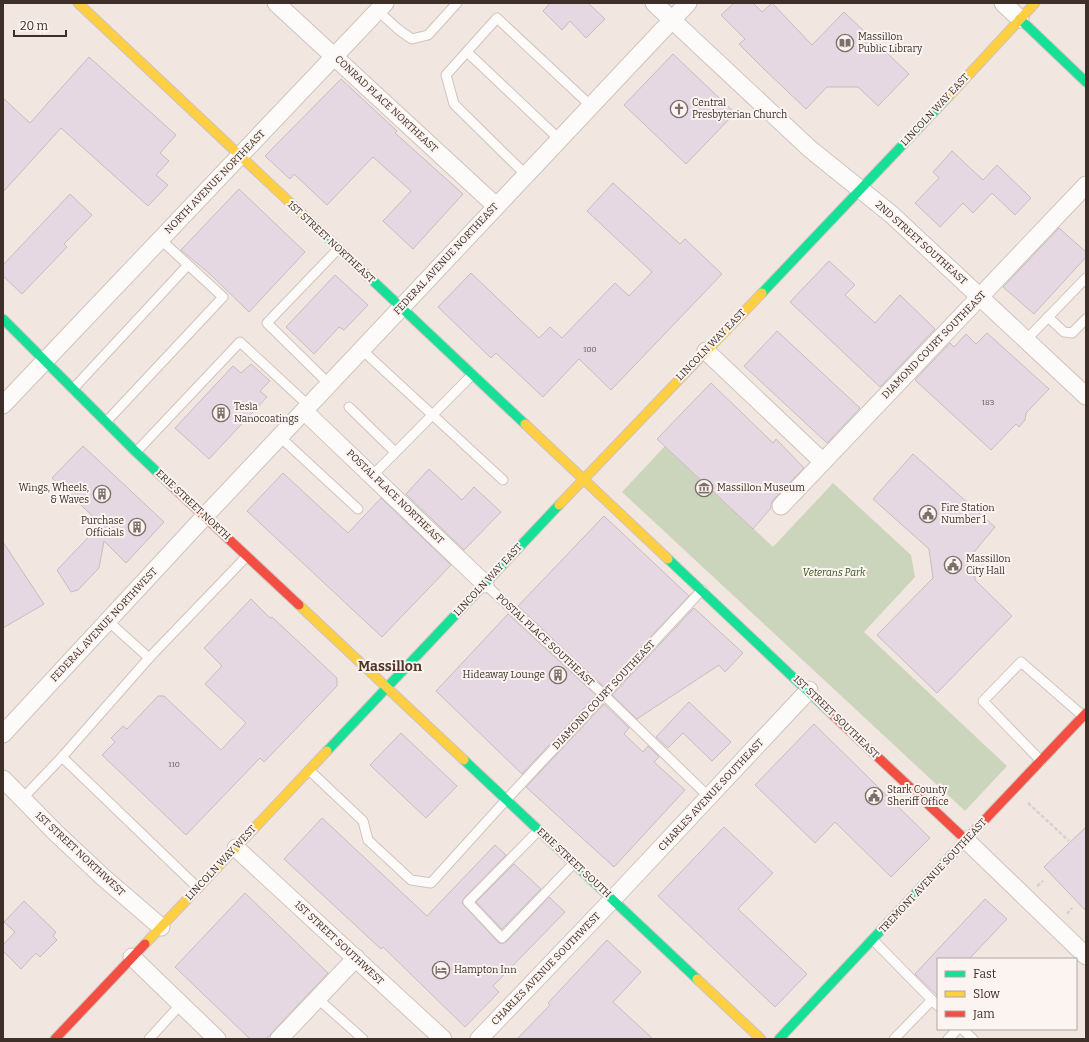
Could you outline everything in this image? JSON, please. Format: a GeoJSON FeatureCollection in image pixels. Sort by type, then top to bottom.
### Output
{"type":"FeatureCollection","features":[{"type":"Feature","properties":{"kind":"main road","name":"1ST STREET NORTHEAST"},"geometry":{"type":"LineString","coordinates":[[78,3],[400,308],[584,479]]}},
{"type":"Feature","properties":{"kind":"main road","name":"LINCOLN WAY EAST"},"geometry":{"type":"LineString","coordinates":[[387,687],[1035,3]]}},
{"type":"Feature","properties":{"kind":"main road"},"geometry":{"type":"LineString","coordinates":[[1020,19],[1086,82]]}},
{"type":"Feature","properties":{"kind":"main road","name":"ERIE STREET NORTH"},"geometry":{"type":"LineString","coordinates":[[3,319],[136,452],[387,687]]}},
{"type":"Feature","properties":{"kind":"main road","name":"1ST STREET SOUTHEAST"},"geometry":{"type":"LineString","coordinates":[[584,479],[966,840]]}},
{"type":"Feature","properties":{"kind":"main road","name":"LINCOLN WAY WEST"},"geometry":{"type":"LineString","coordinates":[[56,1039],[387,687]]}},
{"type":"Feature","properties":{"kind":"main road","name":"ERIE STREET SOUTH"},"geometry":{"type":"LineString","coordinates":[[387,687],[761,1039]]}},
{"type":"Feature","properties":{"kind":"main road","name":"TREMONT AVENUE SOUTHEAST"},"geometry":{"type":"LineString","coordinates":[[779,1039],[1085,715]]}},
{"type":"Feature","properties":{"kind":"street","name":"CONRAD PLACE NORTHEAST"},"geometry":{"type":"LineString","coordinates":[[276,3],[496,206]]}},
{"type":"Feature","properties":{"kind":"street","name":"2ND STREET SOUTHEAST"},"geometry":{"type":"LineString","coordinates":[[654,3],[810,149],[892,214],[1085,395]]}},
{"type":"Feature","properties":{"kind":"street","name":"FEDERAL AVENUE NORTHEAST"},"geometry":{"type":"LineString","coordinates":[[205,516],[688,3]]}},
{"type":"Feature","properties":{"kind":"street"},"geometry":{"type":"LineString","coordinates":[[1003,3],[1020,19]]}},
{"type":"Feature","properties":{"kind":"street","name":"NORTH AVENUE NORTHEAST"},"geometry":{"type":"LineString","coordinates":[[3,405],[382,7]]}},
{"type":"Feature","properties":{"kind":"street","name":"DIAMOND COURT SOUTHEAST"},"geometry":{"type":"LineString","coordinates":[[781,506],[1086,184]]}},
{"type":"Feature","properties":{"kind":"street"},"geometry":{"type":"LineString","coordinates":[[706,351],[823,462]]}},
{"type":"Feature","properties":{"kind":"street","name":"POSTAL PLACE NORTHEAST"},"geometry":{"type":"LineString","coordinates":[[306,408],[372,476],[485,584]]}},
{"type":"Feature","properties":{"kind":"street","name":"FEDERAL AVENUE NORTHWEST"},"geometry":{"type":"LineString","coordinates":[[3,734],[205,516]]}},
{"type":"Feature","properties":{"kind":"street","name":"CHARLES AVENUE SOUTHEAST"},"geometry":{"type":"LineString","coordinates":[[613,899],[809,690]]}},
{"type":"Feature","properties":{"kind":"street","name":"1ST STREET NORTHWEST"},"geometry":{"type":"LineString","coordinates":[[3,779],[104,878],[161,927]]}},
{"type":"Feature","properties":{"kind":"street","name":"1ST STREET SOUTHEAST"},"geometry":{"type":"LineString","coordinates":[[966,840],[1086,956]]}},
{"type":"Feature","properties":{"kind":"street","name":"1ST STREET SOUTHWEST"},"geometry":{"type":"LineString","coordinates":[[236,848],[443,1039]]}},
{"type":"Feature","properties":{"kind":"street","name":"CHARLES AVENUE SOUTHWEST"},"geometry":{"type":"LineString","coordinates":[[479,1039],[613,899]]}},
{"type":"Feature","properties":{"kind":"street"},"geometry":{"type":"LineString","coordinates":[[132,957],[217,1039]]}},
{"type":"Feature","properties":{"kind":"street"},"geometry":{"type":"LineString","coordinates":[[283,1038],[356,958]]}},
{"type":"Feature","properties":{"kind":"lane"},"geometry":{"type":"LineString","coordinates":[[382,7],[399,30],[412,39],[428,35],[457,3]]}},
{"type":"Feature","properties":{"kind":"lane"},"geometry":{"type":"LineString","coordinates":[[526,175],[454,104],[446,75],[497,18],[591,106]]}},
{"type":"Feature","properties":{"kind":"lane"},"geometry":{"type":"LineString","coordinates":[[467,52],[559,139]]}},
{"type":"Feature","properties":{"kind":"lane"},"geometry":{"type":"LineString","coordinates":[[106,422],[223,297],[160,239]]}},
{"type":"Feature","properties":{"kind":"lane"},"geometry":{"type":"LineString","coordinates":[[329,384],[267,323],[338,249]]}},
{"type":"Feature","properties":{"kind":"lane"},"geometry":{"type":"LineString","coordinates":[[73,389],[188,265]]}},
{"type":"Feature","properties":{"kind":"lane"},"geometry":{"type":"LineString","coordinates":[[1026,340],[1086,278]]}},
{"type":"Feature","properties":{"kind":"lane"},"geometry":{"type":"LineString","coordinates":[[1048,317],[1064,332],[1072,333],[1086,319]]}},
{"type":"Feature","properties":{"kind":"lane"},"geometry":{"type":"LineString","coordinates":[[136,452],[240,342],[306,408]]}},
{"type":"Feature","properties":{"kind":"lane"},"geometry":{"type":"LineString","coordinates":[[362,350],[503,480]]}},
{"type":"Feature","properties":{"kind":"lane"},"geometry":{"type":"LineString","coordinates":[[372,476],[472,375]]}},
{"type":"Feature","properties":{"kind":"lane"},"geometry":{"type":"LineString","coordinates":[[349,407],[395,452]]}},
{"type":"Feature","properties":{"kind":"lane"},"geometry":{"type":"LineString","coordinates":[[280,437],[358,509]]}},
{"type":"Feature","properties":{"kind":"lane"},"geometry":{"type":"LineString","coordinates":[[22,799],[62,757],[149,658],[247,556]]}},
{"type":"Feature","properties":{"kind":"lane","name":"POSTAL PLACE SOUTHEAST"},"geometry":{"type":"LineString","coordinates":[[485,584],[604,695],[709,797]]}},
{"type":"Feature","properties":{"kind":"lane","name":"DIAMOND COURT SOUTHEAST"},"geometry":{"type":"LineString","coordinates":[[309,770],[363,821],[368,840],[411,880],[431,883],[506,800],[702,590]]}},
{"type":"Feature","properties":{"kind":"lane"},"geometry":{"type":"LineString","coordinates":[[108,621],[149,658]]}},
{"type":"Feature","properties":{"kind":"lane"},"geometry":{"type":"LineString","coordinates":[[1041,761],[983,701],[1021,662],[1085,715]]}},
{"type":"Feature","properties":{"kind":"lane"},"geometry":{"type":"LineString","coordinates":[[62,757],[198,888]]}},
{"type":"Feature","properties":{"kind":"lane"},"geometry":{"type":"LineString","coordinates":[[539,830],[468,902],[502,938],[574,863]]}},
{"type":"Feature","properties":{"kind":"lane"},"geometry":{"type":"LineString","coordinates":[[873,940],[935,1003],[894,1039]]}},
{"type":"Feature","properties":{"kind":"lane"},"geometry":{"type":"LineString","coordinates":[[318,998],[363,1039]]}},
{"type":"Feature","properties":{"kind":"lane"},"geometry":{"type":"LineString","coordinates":[[149,1039],[181,1004]]}},
{"type":"Feature","properties":{"kind":"lane"},"geometry":{"type":"LineString","coordinates":[[948,1039],[956,1030]]}},
{"type":"Feature","properties":{"kind":"lane"},"geometry":{"type":"LineString","coordinates":[[963,1030],[973,1039]]}},
{"type":"Feature","properties":{"kind":"path"},"geometry":{"type":"LineString","coordinates":[[1036,810],[1069,841]]}},
{"type":"Feature","properties":{"kind":"green space","name":"Veterans Park"},"geometry":{"type":"Polygon","coordinates":[[[665,446],[773,547],[833,483],[911,555],[915,577],[864,632],[1007,766],[965,811],[622,492],[665,446]]]}},
{"type":"Feature","properties":{"kind":"building"},"geometry":{"type":"Polygon","coordinates":[[[550,3],[588,3],[605,19],[586,38],[570,21],[562,30],[543,11],[550,3]]]}},
{"type":"Feature","properties":{"kind":"building","name":"Massillon Public Library"},"geometry":{"type":"Polygon","coordinates":[[[734,3],[753,3],[762,12],[772,3],[812,45],[844,12],[909,74],[878,106],[858,87],[827,87],[806,109],[739,44],[745,39],[721,15],[734,3]]]}},
{"type":"Feature","properties":{"kind":"building","name":"Central Presbyterian Church"},"geometry":{"type":"Polygon","coordinates":[[[673,54],[735,113],[686,164],[624,105],[673,54]]]}},
{"type":"Feature","properties":{"kind":"building"},"geometry":{"type":"Polygon","coordinates":[[[89,57],[176,135],[160,153],[169,161],[156,175],[168,185],[148,206],[61,128],[3,192],[3,98],[30,123],[89,57]]]}},
{"type":"Feature","properties":{"kind":"building"},"geometry":{"type":"Polygon","coordinates":[[[341,79],[397,131],[395,133],[463,194],[413,249],[383,221],[411,191],[373,157],[327,205],[294,174],[290,179],[265,156],[341,79]]]}},
{"type":"Feature","properties":{"kind":"building"},"geometry":{"type":"Polygon","coordinates":[[[952,151],[983,180],[997,165],[1031,198],[1015,215],[992,193],[973,213],[963,203],[940,227],[915,203],[939,178],[933,172],[952,151]]]}},
{"type":"Feature","properties":{"kind":"building"},"geometry":{"type":"Polygon","coordinates":[[[613,183],[680,244],[685,239],[722,274],[611,390],[579,359],[543,397],[496,353],[491,358],[438,307],[471,273],[539,338],[550,327],[562,338],[615,283],[629,296],[652,272],[587,211],[613,183]]]}},
{"type":"Feature","properties":{"kind":"building"},"geometry":{"type":"Polygon","coordinates":[[[239,189],[305,252],[249,312],[210,274],[181,250],[239,189]]]}},
{"type":"Feature","properties":{"kind":"building"},"geometry":{"type":"Polygon","coordinates":[[[70,194],[92,215],[64,244],[67,247],[22,294],[3,276],[3,265],[70,194]]]}},
{"type":"Feature","properties":{"kind":"building"},"geometry":{"type":"Polygon","coordinates":[[[1059,228],[1086,252],[1086,257],[1034,314],[1003,287],[1059,228]]]}},
{"type":"Feature","properties":{"kind":"building"},"geometry":{"type":"Polygon","coordinates":[[[829,261],[855,285],[845,295],[875,323],[900,295],[935,329],[880,387],[790,302],[829,261]]]}},
{"type":"Feature","properties":{"kind":"building"},"geometry":{"type":"Polygon","coordinates":[[[335,275],[368,305],[344,330],[339,327],[314,354],[286,327],[335,275]]]}},
{"type":"Feature","properties":{"kind":"building"},"geometry":{"type":"Polygon","coordinates":[[[777,331],[860,408],[827,443],[744,366],[777,331]]]}},
{"type":"Feature","properties":{"kind":"building"},"geometry":{"type":"Polygon","coordinates":[[[987,333],[1049,389],[1026,413],[1025,420],[1019,427],[1016,424],[991,450],[915,380],[950,343],[954,347],[966,334],[976,344],[987,333]]]}},
{"type":"Feature","properties":{"kind":"building","name":"Tesla Nanocoatings"},"geometry":{"type":"Polygon","coordinates":[[[251,364],[270,381],[260,391],[267,397],[209,459],[175,428],[233,366],[241,373],[251,364]]]}},
{"type":"Feature","properties":{"kind":"building"},"geometry":{"type":"Polygon","coordinates":[[[711,383],[773,443],[776,439],[804,468],[774,499],[771,503],[771,508],[753,529],[657,439],[711,383]]]}},
{"type":"Feature","properties":{"kind":"building"},"geometry":{"type":"Polygon","coordinates":[[[83,446],[164,522],[126,563],[104,541],[99,568],[78,590],[71,592],[57,570],[101,524],[52,478],[83,446]]]}},
{"type":"Feature","properties":{"kind":"building","name":"Massillon City Hall"},"geometry":{"type":"Polygon","coordinates":[[[913,454],[995,527],[974,552],[975,580],[1012,616],[937,693],[877,635],[933,578],[929,549],[873,499],[913,454]]]}},
{"type":"Feature","properties":{"kind":"building"},"geometry":{"type":"Polygon","coordinates":[[[429,469],[462,500],[474,487],[501,512],[464,550],[406,494],[429,469]]]}},
{"type":"Feature","properties":{"kind":"building"},"geometry":{"type":"Polygon","coordinates":[[[283,473],[348,533],[381,498],[451,565],[382,637],[247,511],[283,473]]]}},
{"type":"Feature","properties":{"kind":"building"},"geometry":{"type":"Polygon","coordinates":[[[604,516],[689,596],[604,687],[518,606],[604,516]]]}},
{"type":"Feature","properties":{"kind":"building"},"geometry":{"type":"Polygon","coordinates":[[[3,542],[44,604],[3,628],[3,542]]]}},
{"type":"Feature","properties":{"kind":"building"},"geometry":{"type":"Polygon","coordinates":[[[251,599],[337,678],[337,686],[264,762],[260,758],[186,835],[102,755],[115,742],[111,738],[123,726],[127,729],[158,696],[164,696],[221,750],[246,723],[205,684],[222,666],[204,648],[251,599]]]}},
{"type":"Feature","properties":{"kind":"building"},"geometry":{"type":"Polygon","coordinates":[[[694,608],[743,653],[725,672],[719,665],[637,719],[612,695],[694,608]]]}},
{"type":"Feature","properties":{"kind":"building"},"geometry":{"type":"Polygon","coordinates":[[[508,614],[596,695],[522,774],[436,691],[508,614]]]}},
{"type":"Feature","properties":{"kind":"building"},"geometry":{"type":"Polygon","coordinates":[[[689,702],[731,742],[712,761],[683,733],[668,748],[656,737],[689,702]]]}},
{"type":"Feature","properties":{"kind":"building"},"geometry":{"type":"Polygon","coordinates":[[[604,704],[629,728],[624,734],[643,752],[648,746],[659,757],[654,762],[685,790],[614,867],[526,787],[604,704]]]}},
{"type":"Feature","properties":{"kind":"building"},"geometry":{"type":"Polygon","coordinates":[[[814,724],[930,838],[891,877],[835,822],[815,843],[755,785],[814,724]]]}},
{"type":"Feature","properties":{"kind":"building"},"geometry":{"type":"Polygon","coordinates":[[[401,733],[457,786],[426,818],[370,765],[401,733]]]}},
{"type":"Feature","properties":{"kind":"building"},"geometry":{"type":"Polygon","coordinates":[[[322,818],[427,916],[495,845],[506,855],[464,898],[462,903],[498,942],[501,944],[506,942],[549,897],[565,912],[493,986],[499,992],[465,1027],[383,947],[381,949],[284,859],[322,818]]]}},
{"type":"Feature","properties":{"kind":"building"},"geometry":{"type":"Polygon","coordinates":[[[724,827],[773,873],[738,909],[807,974],[775,1007],[658,896],[724,827]]]}},
{"type":"Feature","properties":{"kind":"building"},"geometry":{"type":"Polygon","coordinates":[[[1086,827],[1086,911],[1044,867],[1086,827]]]}},
{"type":"Feature","properties":{"kind":"building"},"geometry":{"type":"Polygon","coordinates":[[[514,864],[541,889],[502,929],[476,902],[514,864]]]}},
{"type":"Feature","properties":{"kind":"building"},"geometry":{"type":"Polygon","coordinates":[[[245,893],[328,973],[266,1039],[250,1039],[175,967],[245,893]]]}},
{"type":"Feature","properties":{"kind":"building"},"geometry":{"type":"Polygon","coordinates":[[[985,899],[1007,919],[970,958],[937,958],[937,995],[915,974],[985,899]]]}},
{"type":"Feature","properties":{"kind":"building"},"geometry":{"type":"Polygon","coordinates":[[[24,901],[56,932],[53,936],[57,940],[40,957],[36,953],[21,969],[3,951],[3,945],[15,932],[4,922],[24,901]]]}},
{"type":"Feature","properties":{"kind":"building"},"geometry":{"type":"Polygon","coordinates":[[[607,940],[641,972],[613,1002],[653,1039],[517,1039],[550,1005],[548,1003],[607,940]]]}},
{"type":"Feature","properties":{"kind":"traffic: fast"},"geometry":{"type":"LineString","coordinates":[[1020,19],[1086,82]]}},
{"type":"Feature","properties":{"kind":"traffic: fast"},"geometry":{"type":"LineString","coordinates":[[762,293],[949,96]]}},
{"type":"Feature","properties":{"kind":"traffic: fast"},"geometry":{"type":"LineString","coordinates":[[318,229],[525,424]]}},
{"type":"Feature","properties":{"kind":"traffic: fast"},"geometry":{"type":"LineString","coordinates":[[3,319],[173,487]]}},
{"type":"Feature","properties":{"kind":"traffic: fast"},"geometry":{"type":"LineString","coordinates":[[327,751],[559,505]]}},
{"type":"Feature","properties":{"kind":"traffic: fast"},"geometry":{"type":"LineString","coordinates":[[668,559],[833,715]]}},
{"type":"Feature","properties":{"kind":"traffic: fast"},"geometry":{"type":"LineString","coordinates":[[464,760],[697,979]]}},
{"type":"Feature","properties":{"kind":"traffic: fast"},"geometry":{"type":"LineString","coordinates":[[779,1039],[959,847]]}},
{"type":"Feature","properties":{"kind":"traffic: slow"},"geometry":{"type":"LineString","coordinates":[[78,3],[318,229]]}},
{"type":"Feature","properties":{"kind":"traffic: slow"},"geometry":{"type":"LineString","coordinates":[[949,96],[1035,3]]}},
{"type":"Feature","properties":{"kind":"traffic: slow"},"geometry":{"type":"LineString","coordinates":[[559,505],[762,293]]}},
{"type":"Feature","properties":{"kind":"traffic: slow"},"geometry":{"type":"LineString","coordinates":[[525,424],[668,559]]}},
{"type":"Feature","properties":{"kind":"traffic: slow"},"geometry":{"type":"LineString","coordinates":[[299,605],[464,760]]}},
{"type":"Feature","properties":{"kind":"traffic: slow"},"geometry":{"type":"LineString","coordinates":[[145,944],[327,751]]}},
{"type":"Feature","properties":{"kind":"traffic: slow"},"geometry":{"type":"LineString","coordinates":[[697,979],[761,1039]]}},
{"type":"Feature","properties":{"kind":"traffic: jam"},"geometry":{"type":"LineString","coordinates":[[173,487],[299,605]]}},
{"type":"Feature","properties":{"kind":"traffic: jam"},"geometry":{"type":"LineString","coordinates":[[959,847],[1086,713]]}},
{"type":"Feature","properties":{"kind":"traffic: jam"},"geometry":{"type":"LineString","coordinates":[[833,715],[966,840]]}},
{"type":"Feature","properties":{"kind":"traffic: jam"},"geometry":{"type":"LineString","coordinates":[[55,1039],[145,944]]}},
{"type":"Feature","properties":{"kind":"place","name":"Massillon Public Library"},"geometry":{"type":"Point","coordinates":[845,43]}},
{"type":"Feature","properties":{"kind":"place","name":"Central Presbyterian Church"},"geometry":{"type":"Point","coordinates":[679,109]}},
{"type":"Feature","properties":{"kind":"place","name":"Tesla Nanocoatings"},"geometry":{"type":"Point","coordinates":[221,413]}},
{"type":"Feature","properties":{"kind":"place","name":"Massillon Museum"},"geometry":{"type":"Point","coordinates":[704,488]}},
{"type":"Feature","properties":{"kind":"place","name":"Wings, Wheels, & Waves"},"geometry":{"type":"Point","coordinates":[102,494]}},
{"type":"Feature","properties":{"kind":"place","name":"Fire Station Number 1"},"geometry":{"type":"Point","coordinates":[928,514]}},
{"type":"Feature","properties":{"kind":"place","name":"Purchase Officials"},"geometry":{"type":"Point","coordinates":[137,527]}},
{"type":"Feature","properties":{"kind":"place","name":"Massillon City Hall"},"geometry":{"type":"Point","coordinates":[953,565]}},
{"type":"Feature","properties":{"kind":"place","name":"Hideaway Lounge"},"geometry":{"type":"Point","coordinates":[558,675]}},
{"type":"Feature","properties":{"kind":"place","name":"Stark County Sheriff Office"},"geometry":{"type":"Point","coordinates":[874,796]}},
{"type":"Feature","properties":{"kind":"place","name":"Hampton Inn"},"geometry":{"type":"Point","coordinates":[441,970]}},
{"type":"Feature","properties":{"kind":"district","name":"Massillon"},"geometry":{"type":"Point","coordinates":[390,666]}}]}
